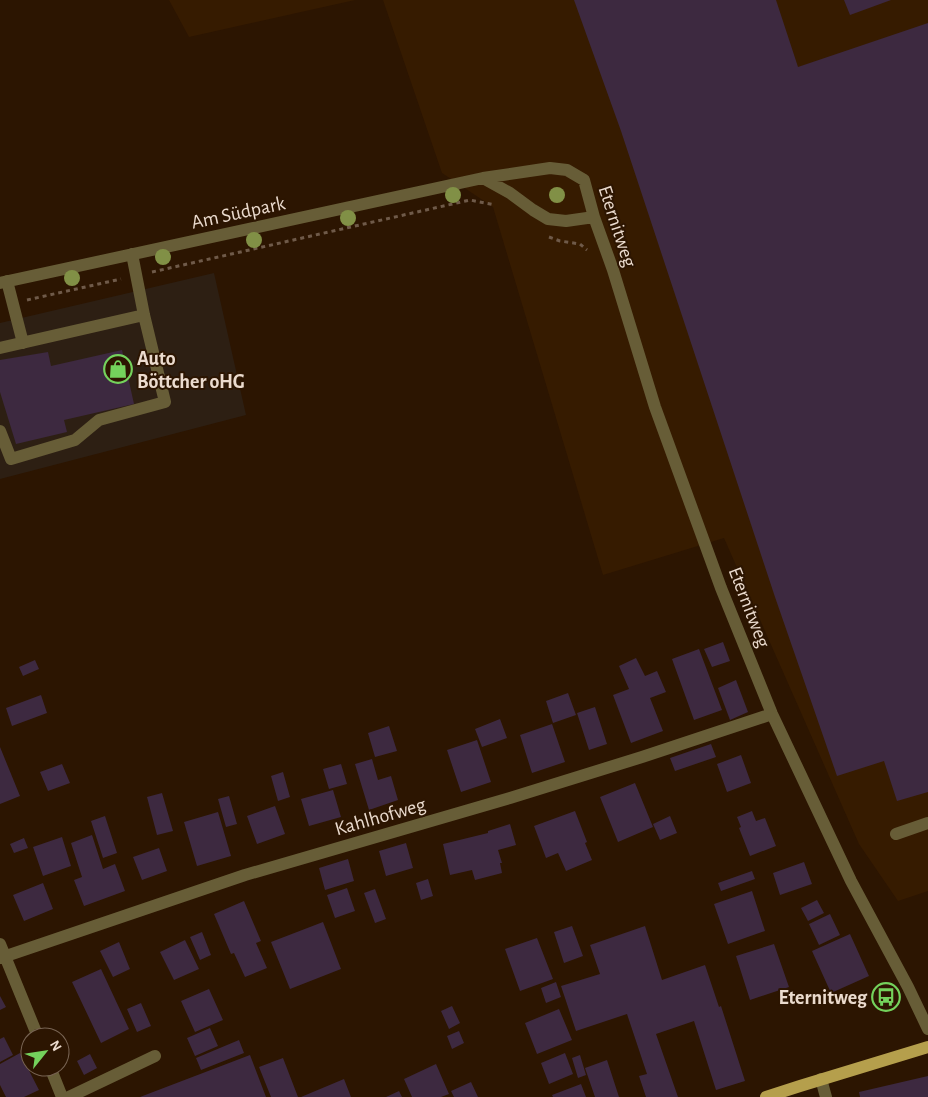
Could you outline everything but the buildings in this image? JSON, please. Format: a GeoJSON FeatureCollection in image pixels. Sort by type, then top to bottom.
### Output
{"type":"FeatureCollection","features":[{"type":"Feature","properties":{"kind":"main road"},"geometry":{"type":"LineString","coordinates":[[766,1097],[928,1047]]}},
{"type":"Feature","properties":{"kind":"street","name":"Am Südpark"},"geometry":{"type":"LineString","coordinates":[[3,282],[483,178],[550,168],[568,170],[584,180]]}},
{"type":"Feature","properties":{"kind":"street"},"geometry":{"type":"LineString","coordinates":[[483,178],[510,193],[548,219],[566,221],[594,216]]}},
{"type":"Feature","properties":{"kind":"street","name":"Eternitweg"},"geometry":{"type":"LineString","coordinates":[[584,180],[655,408],[721,588],[772,714],[851,881],[928,1029]]}},
{"type":"Feature","properties":{"kind":"street"},"geometry":{"type":"LineString","coordinates":[[0,431],[11,459],[75,440],[99,420],[166,402],[144,315],[132,254]]}},
{"type":"Feature","properties":{"kind":"street"},"geometry":{"type":"LineString","coordinates":[[3,282],[13,303],[23,343]]}},
{"type":"Feature","properties":{"kind":"street"},"geometry":{"type":"LineString","coordinates":[[0,348],[144,315]]}},
{"type":"Feature","properties":{"kind":"street","name":"Kahlhofweg"},"geometry":{"type":"LineString","coordinates":[[2,953],[245,875],[642,757],[772,714]]}},
{"type":"Feature","properties":{"kind":"street"},"geometry":{"type":"LineString","coordinates":[[896,834],[928,823]]}},
{"type":"Feature","properties":{"kind":"street"},"geometry":{"type":"LineString","coordinates":[[2,953],[34,1027]]}},
{"type":"Feature","properties":{"kind":"street"},"geometry":{"type":"LineString","coordinates":[[69,1097],[155,1056]]}},
{"type":"Feature","properties":{"kind":"street"},"geometry":{"type":"LineString","coordinates":[[54,1077],[62,1097]]}},
{"type":"Feature","properties":{"kind":"street"},"geometry":{"type":"LineString","coordinates":[[821,1079],[826,1097]]}},
{"type":"Feature","properties":{"kind":"path"},"geometry":{"type":"LineString","coordinates":[[13,303],[470,200],[494,204],[502,210]]}},
{"type":"Feature","properties":{"kind":"path"},"geometry":{"type":"LineString","coordinates":[[546,236],[560,241],[580,244],[613,270]]}},
{"type":"Feature","properties":{"kind":"shaded area"},"geometry":{"type":"Polygon","coordinates":[[[169,0],[355,0],[189,37],[169,0]]]}},
{"type":"Feature","properties":{"kind":"shaded area"},"geometry":{"type":"Polygon","coordinates":[[[383,0],[928,0],[928,891],[898,901],[859,844],[724,538],[603,575],[493,207],[442,173],[383,0]]]}},
{"type":"Feature","properties":{"kind":"shaded area","name":"Auto Böttcher oHG"},"geometry":{"type":"Polygon","coordinates":[[[214,273],[246,415],[0,479],[0,323],[214,273]]]}},
{"type":"Feature","properties":{"kind":"place","name":"Auto Böttcher oHG"},"geometry":{"type":"Point","coordinates":[118,369]}},
{"type":"Feature","properties":{"kind":"place","name":"Eternitweg"},"geometry":{"type":"Point","coordinates":[886,997]}}]}
